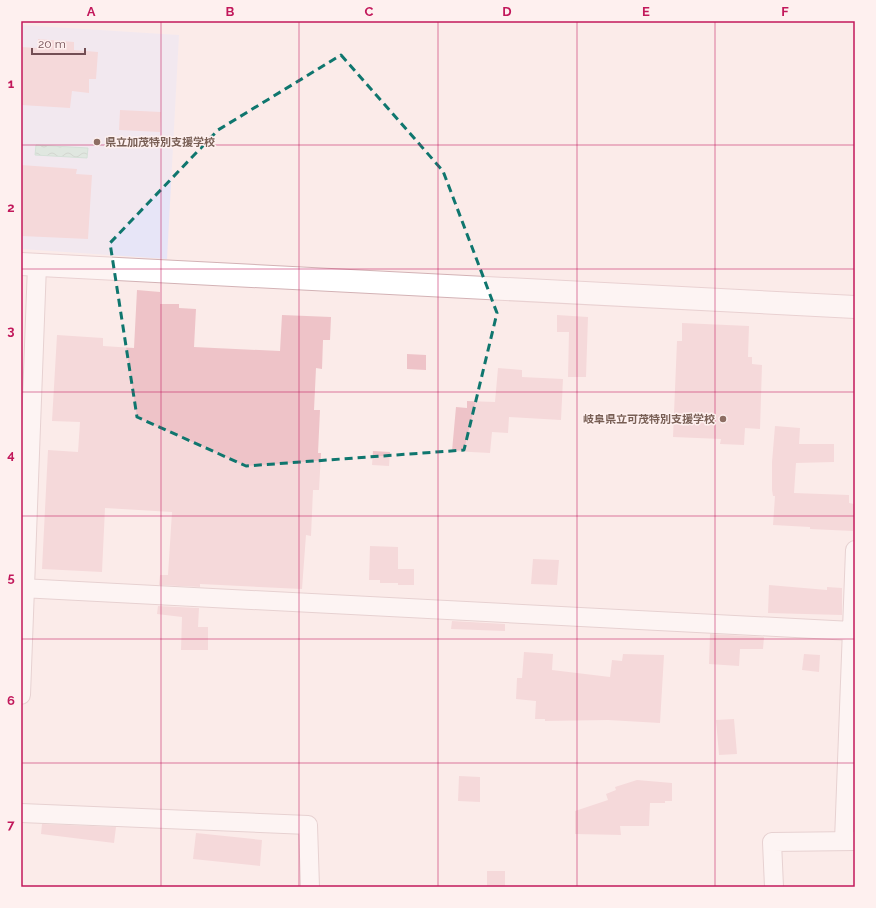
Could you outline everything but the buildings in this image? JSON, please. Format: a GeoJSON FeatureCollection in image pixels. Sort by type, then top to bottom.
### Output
{"type":"FeatureCollection","features":[{"type":"Feature","properties":{"kind":"street"},"geometry":{"type":"LineString","coordinates":[[21,695],[29,265],[855,307]]}},
{"type":"Feature","properties":{"kind":"street"},"geometry":{"type":"LineString","coordinates":[[774,887],[772,842],[850,841],[852,630],[855,550]]}},
{"type":"Feature","properties":{"kind":"street"},"geometry":{"type":"LineString","coordinates":[[23,588],[852,630]]}},
{"type":"Feature","properties":{"kind":"street"},"geometry":{"type":"LineString","coordinates":[[21,813],[308,825],[310,887]]}},
{"type":"Feature","properties":{"kind":"highlighted area"},"geometry":{"type":"Polygon","coordinates":[[[341,55],[443,171],[497,313],[464,450],[246,466],[137,417],[110,243],[218,130],[341,55]]]}},
{"type":"Feature","properties":{"kind":"shaded area","name":"県立加茂特別支援学校"},"geometry":{"type":"Polygon","coordinates":[[[21,25],[179,35],[167,259],[21,249],[21,25]]]}},
{"type":"Feature","properties":{"kind":"water"},"geometry":{"type":"Polygon","coordinates":[[[36,145],[88,148],[87,158],[35,155],[36,145]]]}},
{"type":"Feature","properties":{"kind":"place","name":"県立加茂特別支援学校"},"geometry":{"type":"Point","coordinates":[97,142]}},
{"type":"Feature","properties":{"kind":"place","name":"岐阜県立可茂特別支援学校"},"geometry":{"type":"Point","coordinates":[723,419]}}]}
